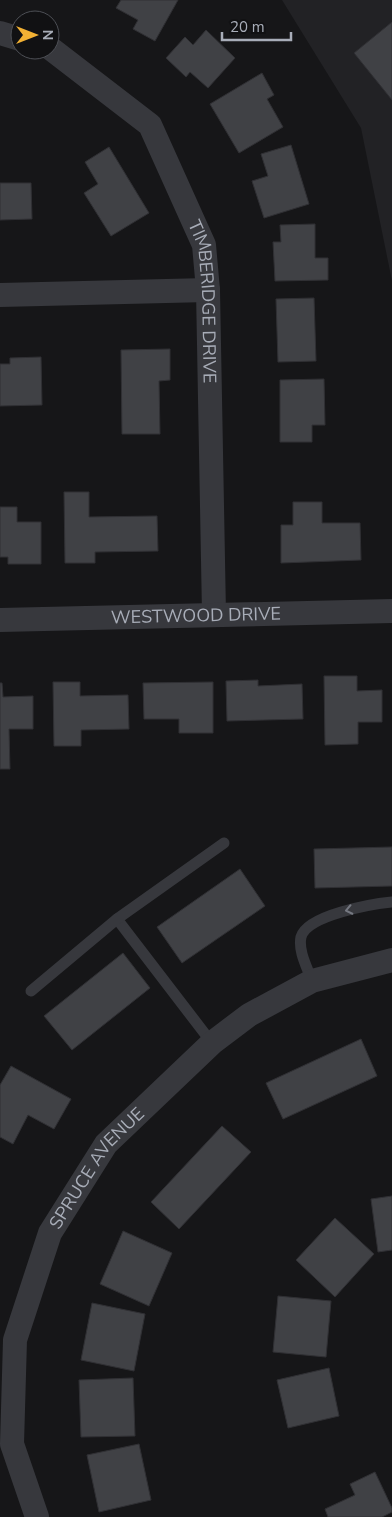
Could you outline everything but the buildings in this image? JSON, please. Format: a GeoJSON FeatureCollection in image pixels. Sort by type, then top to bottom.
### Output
{"type":"FeatureCollection","features":[{"type":"Feature","properties":{"kind":"street","name":"TIMBERIDGE DRIVE"},"geometry":{"type":"LineString","coordinates":[[60,56],[150,125],[204,245],[208,290],[214,614]]}},
{"type":"Feature","properties":{"kind":"street"},"geometry":{"type":"LineString","coordinates":[[0,295],[208,290]]}},
{"type":"Feature","properties":{"kind":"street","name":"WESTWOOD DRIVE"},"geometry":{"type":"LineString","coordinates":[[0,620],[392,611]]}},
{"type":"Feature","properties":{"kind":"street","name":"SPRUCE AVENUE"},"geometry":{"type":"LineString","coordinates":[[37,1517],[12,1444],[8,1339],[50,1233],[106,1144],[212,1044],[250,1015],[312,981],[391,965]]}},
{"type":"Feature","properties":{"kind":"lane"},"geometry":{"type":"LineString","coordinates":[[31,991],[118,919],[224,843]]}},
{"type":"Feature","properties":{"kind":"lane"},"geometry":{"type":"LineString","coordinates":[[312,981],[300,948],[302,935],[308,926],[339,913],[392,902]]}},
{"type":"Feature","properties":{"kind":"lane"},"geometry":{"type":"LineString","coordinates":[[118,919],[212,1044]]}},
{"type":"Feature","properties":{"kind":"shaded area"},"geometry":{"type":"Polygon","coordinates":[[[282,0],[392,0],[392,281],[361,128],[282,0]]]}}]}
